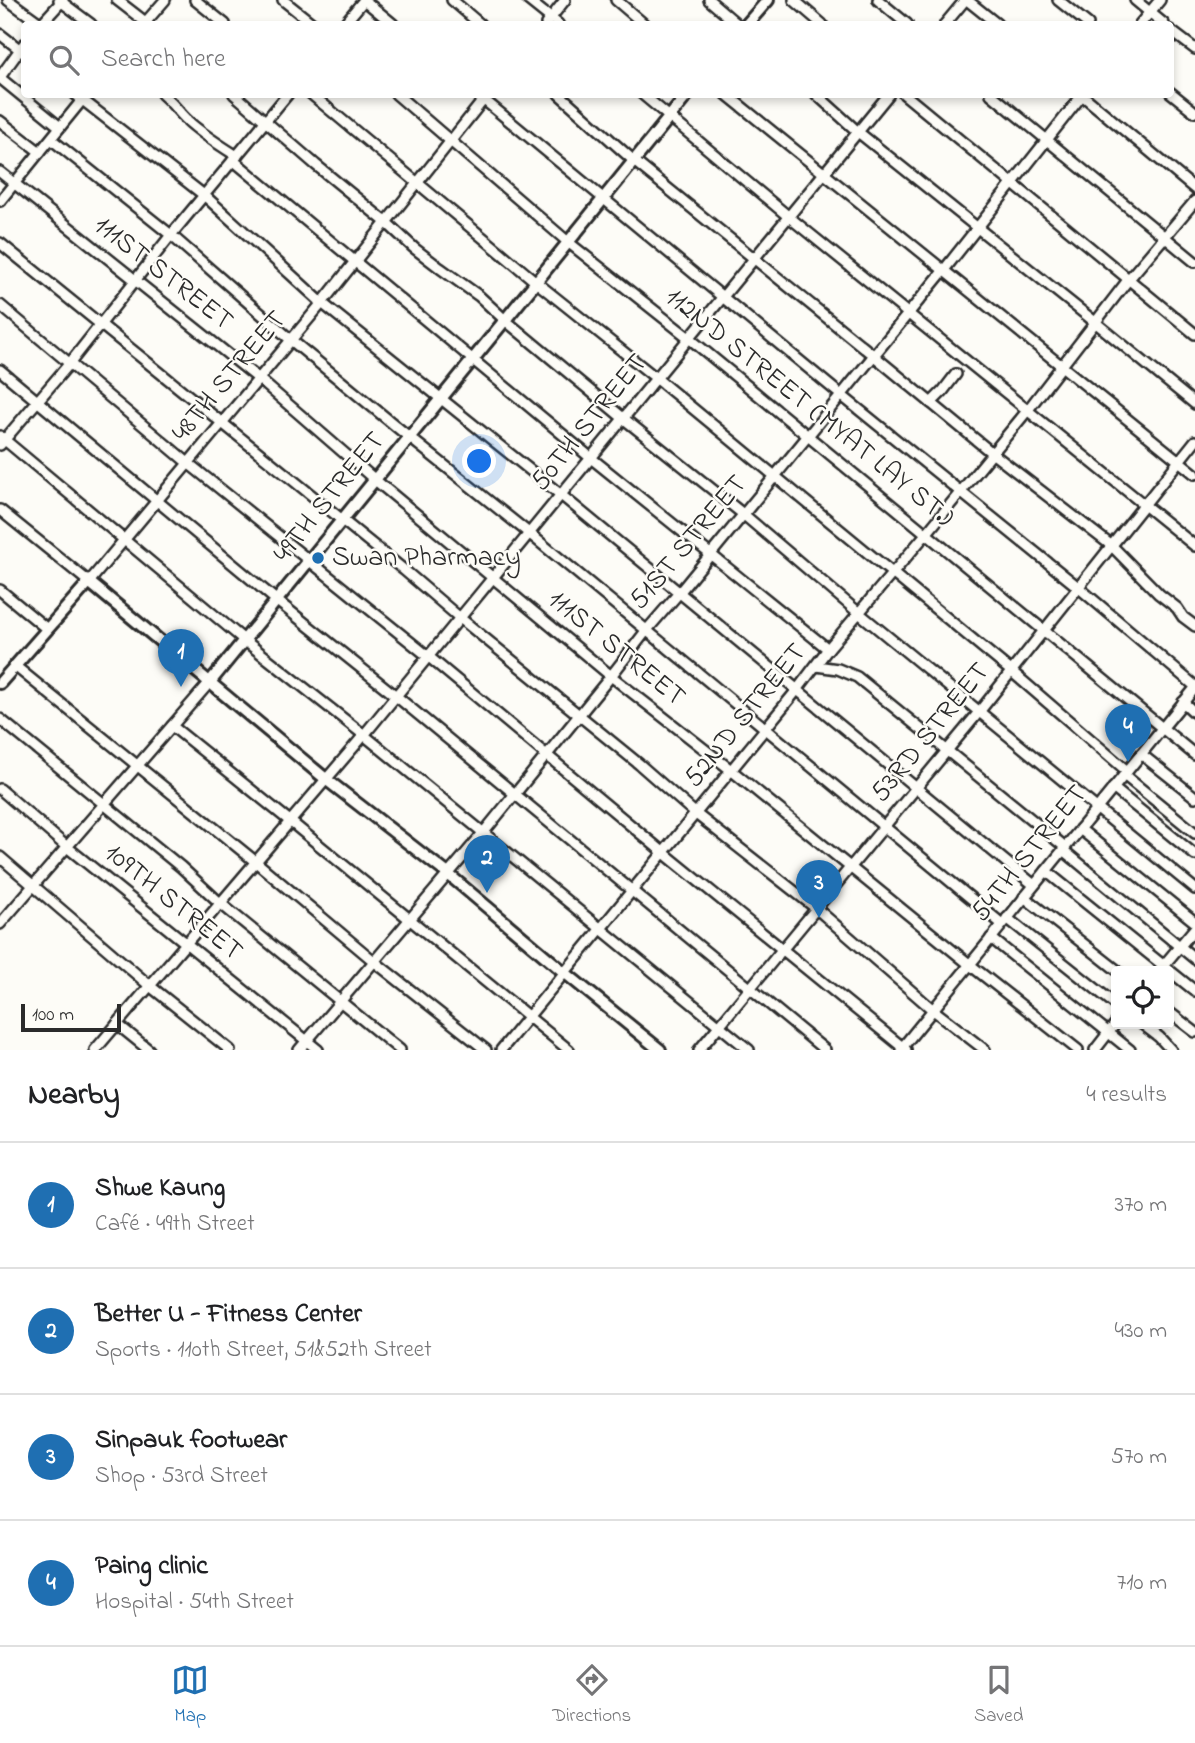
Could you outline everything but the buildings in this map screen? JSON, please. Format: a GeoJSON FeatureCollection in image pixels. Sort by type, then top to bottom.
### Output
{"type":"FeatureCollection","features":[{"type":"Feature","properties":{"kind":"main road"},"geometry":{"type":"LineString","coordinates":[[750,21],[768,0]]}},
{"type":"Feature","properties":{"kind":"main road","name":"49TH STREET"},"geometry":{"type":"LineString","coordinates":[[210,682],[685,98]]}},
{"type":"Feature","properties":{"kind":"main road"},"geometry":{"type":"LineString","coordinates":[[89,582],[327,780],[448,874],[660,1050]]}},
{"type":"Feature","properties":{"kind":"main road","name":"48TH STREET"},"geometry":{"type":"LineString","coordinates":[[2,677],[15,666],[89,582]]}},
{"type":"Feature","properties":{"kind":"street"},"geometry":{"type":"LineString","coordinates":[[8,0],[37,21]]}},
{"type":"Feature","properties":{"kind":"street"},"geometry":{"type":"LineString","coordinates":[[117,0],[142,21]]}},
{"type":"Feature","properties":{"kind":"street"},"geometry":{"type":"LineString","coordinates":[[148,21],[165,0]]}},
{"type":"Feature","properties":{"kind":"street"},"geometry":{"type":"LineString","coordinates":[[195,0],[221,21]]}},
{"type":"Feature","properties":{"kind":"street"},"geometry":{"type":"LineString","coordinates":[[283,0],[309,21]]}},
{"type":"Feature","properties":{"kind":"street"},"geometry":{"type":"LineString","coordinates":[[346,21],[364,0],[389,21]]}},
{"type":"Feature","properties":{"kind":"street"},"geometry":{"type":"LineString","coordinates":[[452,0],[476,21]]}},
{"type":"Feature","properties":{"kind":"street"},"geometry":{"type":"LineString","coordinates":[[528,0],[549,21]]}},
{"type":"Feature","properties":{"kind":"street"},"geometry":{"type":"LineString","coordinates":[[552,21],[565,0]]}},
{"type":"Feature","properties":{"kind":"street"},"geometry":{"type":"LineString","coordinates":[[616,0],[640,21]]}},
{"type":"Feature","properties":{"kind":"street"},"geometry":{"type":"LineString","coordinates":[[709,0],[734,21]]}},
{"type":"Feature","properties":{"kind":"street"},"geometry":{"type":"LineString","coordinates":[[794,0],[818,21]]}},
{"type":"Feature","properties":{"kind":"street"},"geometry":{"type":"LineString","coordinates":[[878,0],[903,21]]}},
{"type":"Feature","properties":{"kind":"street"},"geometry":{"type":"LineString","coordinates":[[948,21],[966,0],[993,21]]}},
{"type":"Feature","properties":{"kind":"street"},"geometry":{"type":"LineString","coordinates":[[1058,0],[1084,21]]}},
{"type":"Feature","properties":{"kind":"street"},"geometry":{"type":"LineString","coordinates":[[1135,0],[1160,21]]}},
{"type":"Feature","properties":{"kind":"street"},"geometry":{"type":"LineString","coordinates":[[1143,21],[1160,0]]}},
{"type":"Feature","properties":{"kind":"street"},"geometry":{"type":"LineString","coordinates":[[44,21],[61,1],[87,21]]}},
{"type":"Feature","properties":{"kind":"street"},"geometry":{"type":"LineString","coordinates":[[1174,32],[1195,49]]}},
{"type":"Feature","properties":{"kind":"street"},"geometry":{"type":"LineString","coordinates":[[0,34],[21,48]]}},
{"type":"Feature","properties":{"kind":"street"},"geometry":{"type":"LineString","coordinates":[[21,51],[0,77],[21,94]]}},
{"type":"Feature","properties":{"kind":"street"},"geometry":{"type":"LineString","coordinates":[[1174,94],[1195,112]]}},
{"type":"Feature","properties":{"kind":"street"},"geometry":{"type":"LineString","coordinates":[[25,98],[60,127]]}},
{"type":"Feature","properties":{"kind":"street"},"geometry":{"type":"LineString","coordinates":[[0,201],[81,98]]}},
{"type":"Feature","properties":{"kind":"street"},"geometry":{"type":"LineString","coordinates":[[84,98],[205,196],[322,303],[561,495],[1034,885]]}},
{"type":"Feature","properties":{"kind":"street"},"geometry":{"type":"LineString","coordinates":[[166,98],[182,115],[355,262],[591,458],[828,649]]}},
{"type":"Feature","properties":{"kind":"street"},"geometry":{"type":"LineString","coordinates":[[238,98],[414,248],[479,296],[623,418],[743,514],[1195,889]]}},
{"type":"Feature","properties":{"kind":"street"},"geometry":{"type":"LineString","coordinates":[[285,98],[135,279],[70,363],[1,440],[749,1050]]}},
{"type":"Feature","properties":{"kind":"street"},"geometry":{"type":"LineString","coordinates":[[316,98],[1011,671],[1195,833]]}},
{"type":"Feature","properties":{"kind":"street","name":"112ND STREET (MYAT LAY ST.)"},"geometry":{"type":"LineString","coordinates":[[401,98],[568,242],[808,435],[1195,755]]}},
{"type":"Feature","properties":{"kind":"street","name":"48TH STREET"},"geometry":{"type":"LineString","coordinates":[[89,582],[387,223],[452,142],[482,98]]}},
{"type":"Feature","properties":{"kind":"street"},"geometry":{"type":"LineString","coordinates":[[485,98],[603,200],[1078,587],[1195,687]]}},
{"type":"Feature","properties":{"kind":"street"},"geometry":{"type":"LineString","coordinates":[[563,98],[634,161],[992,453],[1112,546],[1158,594],[1195,626]]}},
{"type":"Feature","properties":{"kind":"street"},"geometry":{"type":"LineString","coordinates":[[647,98],[789,217],[1195,546]]}},
{"type":"Feature","properties":{"kind":"street"},"geometry":{"type":"LineString","coordinates":[[731,98],[1195,474]]}},
{"type":"Feature","properties":{"kind":"street"},"geometry":{"type":"LineString","coordinates":[[820,98],[858,132],[1195,404]]}},
{"type":"Feature","properties":{"kind":"street","name":"50TH STREET"},"geometry":{"type":"LineString","coordinates":[[95,1050],[365,735],[885,98]]}},
{"type":"Feature","properties":{"kind":"street"},"geometry":{"type":"LineString","coordinates":[[909,98],[1195,334]]}},
{"type":"Feature","properties":{"kind":"street"},"geometry":{"type":"LineString","coordinates":[[996,98],[1195,262]]}},
{"type":"Feature","properties":{"kind":"street","name":"51ST STREET"},"geometry":{"type":"LineString","coordinates":[[299,1050],[484,832],[944,270],[1080,98]]}},
{"type":"Feature","properties":{"kind":"street"},"geometry":{"type":"LineString","coordinates":[[1086,98],[1195,189]]}},
{"type":"Feature","properties":{"kind":"street"},"geometry":{"type":"LineString","coordinates":[[0,121],[40,152]]}},
{"type":"Feature","properties":{"kind":"street"},"geometry":{"type":"LineString","coordinates":[[51,139],[171,235],[409,438],[885,826],[1004,921],[1111,1000]]}},
{"type":"Feature","properties":{"kind":"street","name":"111ST STREET"},"geometry":{"type":"LineString","coordinates":[[0,172],[259,379],[374,480],[611,676],[1078,1050]]}},
{"type":"Feature","properties":{"kind":"street"},"geometry":{"type":"LineString","coordinates":[[1095,322],[1195,201]]}},
{"type":"Feature","properties":{"kind":"street"},"geometry":{"type":"LineString","coordinates":[[0,243],[404,570],[696,814],[817,909],[985,1050]]}},
{"type":"Feature","properties":{"kind":"street"},"geometry":{"type":"LineString","coordinates":[[0,305],[188,463],[429,657],[903,1049]]}},
{"type":"Feature","properties":{"kind":"street","name":"52ND STREET"},"geometry":{"type":"LineString","coordinates":[[501,1050],[828,649],[1027,411],[1095,322]]}},
{"type":"Feature","properties":{"kind":"street"},"geometry":{"type":"LineString","coordinates":[[0,370],[825,1050]]}},
{"type":"Feature","properties":{"kind":"street"},"geometry":{"type":"LineString","coordinates":[[931,403],[956,374]]}},
{"type":"Feature","properties":{"kind":"street","name":"53RD STREET"},"geometry":{"type":"LineString","coordinates":[[699,1050],[979,712],[1195,441]]}},
{"type":"Feature","properties":{"kind":"street"},"geometry":{"type":"LineString","coordinates":[[0,510],[89,582]]}},
{"type":"Feature","properties":{"kind":"street"},"geometry":{"type":"LineString","coordinates":[[0,590],[47,629]]}},
{"type":"Feature","properties":{"kind":"street"},"geometry":{"type":"LineString","coordinates":[[15,666],[486,1050]]}},
{"type":"Feature","properties":{"kind":"street"},"geometry":{"type":"LineString","coordinates":[[816,666],[838,669],[858,677],[1195,958]]}},
{"type":"Feature","properties":{"kind":"street","name":"49TH STREET"},"geometry":{"type":"LineString","coordinates":[[0,924],[210,682]]}},
{"type":"Feature","properties":{"kind":"street","name":"54TH STREET"},"geometry":{"type":"LineString","coordinates":[[903,1049],[1195,687]]}},
{"type":"Feature","properties":{"kind":"street"},"geometry":{"type":"LineString","coordinates":[[1183,702],[1195,713]]}},
{"type":"Feature","properties":{"kind":"street"},"geometry":{"type":"LineString","coordinates":[[0,719],[400,1050]]}},
{"type":"Feature","properties":{"kind":"street"},"geometry":{"type":"LineString","coordinates":[[172,726],[569,1050]]}},
{"type":"Feature","properties":{"kind":"street"},"geometry":{"type":"LineString","coordinates":[[1141,754],[1195,797]]}},
{"type":"Feature","properties":{"kind":"street"},"geometry":{"type":"LineString","coordinates":[[1113,788],[1195,855]]}},
{"type":"Feature","properties":{"kind":"street","name":"109TH STREET"},"geometry":{"type":"LineString","coordinates":[[0,789],[67,847],[318,1050]]}},
{"type":"Feature","properties":{"kind":"street"},"geometry":{"type":"LineString","coordinates":[[1080,829],[1195,922]]}},
{"type":"Feature","properties":{"kind":"street"},"geometry":{"type":"LineString","coordinates":[[0,857],[150,986],[230,1050]]}},
{"type":"Feature","properties":{"kind":"street"},"geometry":{"type":"LineString","coordinates":[[1046,871],[1157,966]]}},
{"type":"Feature","properties":{"kind":"street"},"geometry":{"type":"LineString","coordinates":[[1024,897],[1112,966]]}},
{"type":"Feature","properties":{"kind":"street"},"geometry":{"type":"LineString","coordinates":[[1163,966],[1195,928]]}},
{"type":"Feature","properties":{"kind":"street"},"geometry":{"type":"LineString","coordinates":[[991,938],[1130,1050]]}},
{"type":"Feature","properties":{"kind":"street"},"geometry":{"type":"LineString","coordinates":[[1174,977],[1195,991]]}},
{"type":"Feature","properties":{"kind":"street"},"geometry":{"type":"LineString","coordinates":[[1174,1016],[1195,1032]]}},
{"type":"Feature","properties":{"kind":"street"},"geometry":{"type":"LineString","coordinates":[[117,1024],[149,1050]]}},
{"type":"Feature","properties":{"kind":"street"},"geometry":{"type":"LineString","coordinates":[[1095,1050],[1112,1029]]}},
{"type":"Feature","properties":{"kind":"street"},"geometry":{"type":"LineString","coordinates":[[1149,1029],[1171,1050]]}},
{"type":"Feature","properties":{"kind":"place","name":"Swan Pharmacy"},"geometry":{"type":"Point","coordinates":[318,558]}},
{"type":"Feature","properties":{"kind":"place","name":"Shwe Kaung"},"geometry":{"type":"Point","coordinates":[181,687]}},
{"type":"Feature","properties":{"kind":"place","name":"Paing clinic"},"geometry":{"type":"Point","coordinates":[1128,762]}},
{"type":"Feature","properties":{"kind":"place","name":"Better U - Fitness Center"},"geometry":{"type":"Point","coordinates":[487,893]}},
{"type":"Feature","properties":{"kind":"place","name":"Sinpauk footwear"},"geometry":{"type":"Point","coordinates":[819,918]}}]}
